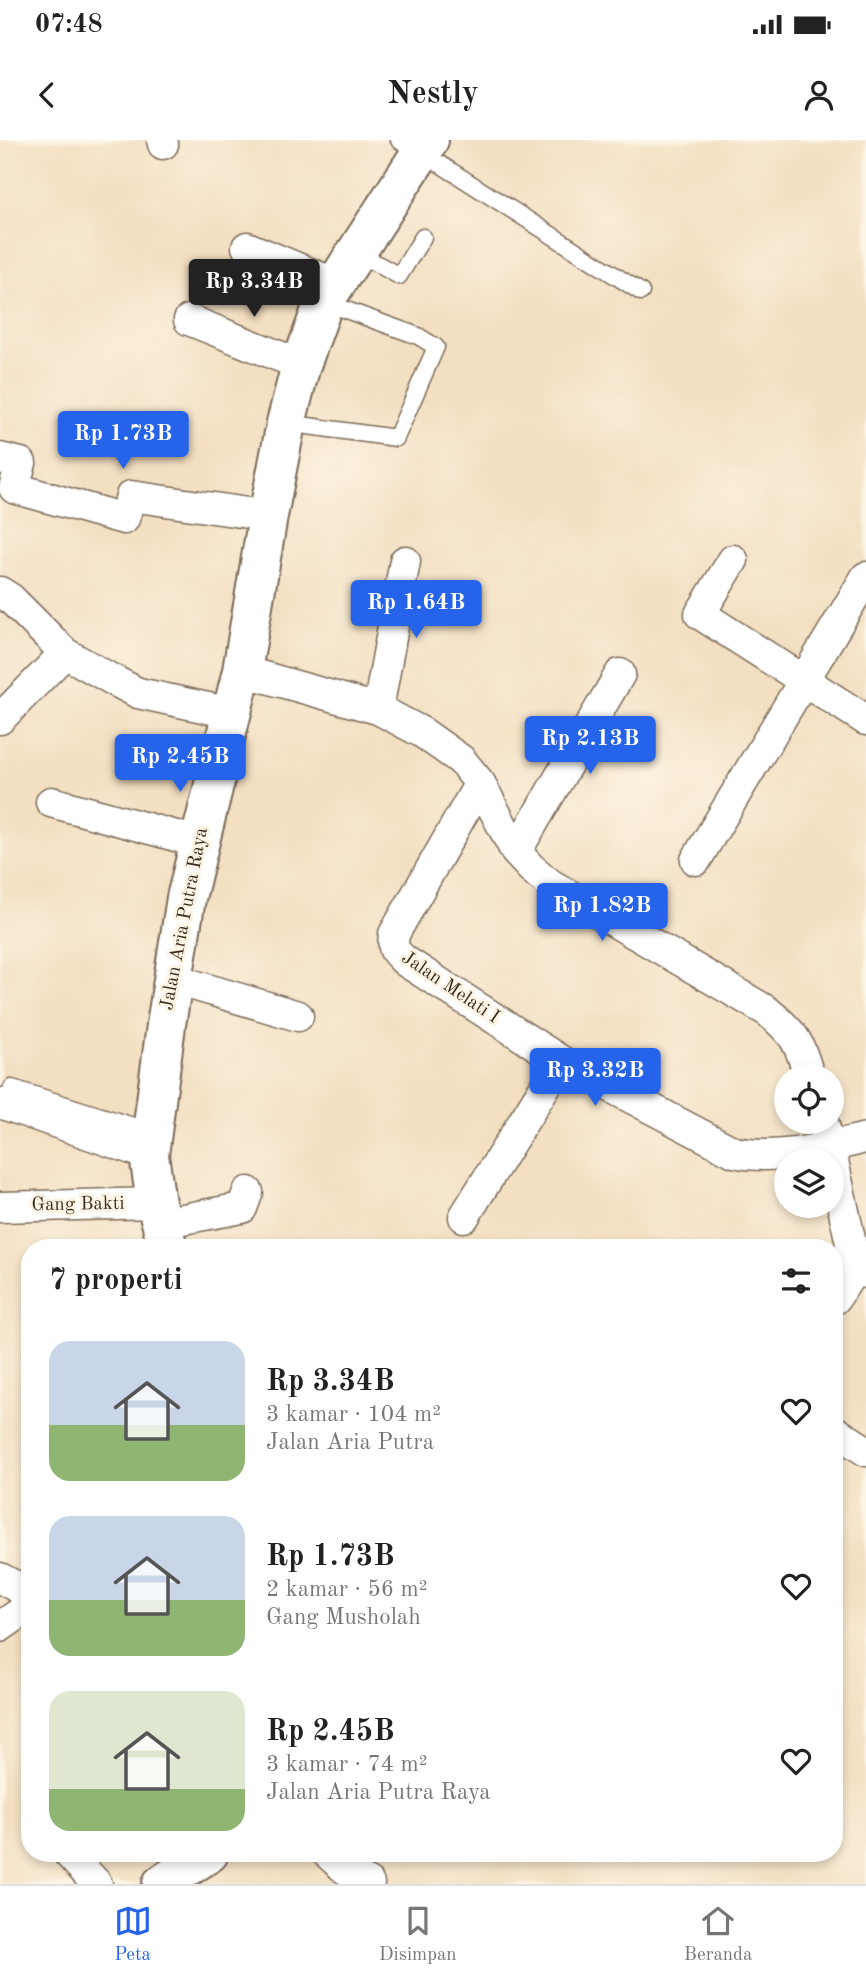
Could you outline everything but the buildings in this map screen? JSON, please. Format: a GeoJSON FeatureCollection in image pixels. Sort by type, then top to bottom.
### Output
{"type":"FeatureCollection","features":[{"type":"Feature","properties":{"kind":"main road","name":"Jalan Aria Putra Raya"},"geometry":{"type":"LineString","coordinates":[[162,1225],[150,1143],[173,979],[198,842],[242,670],[286,424],[318,322],[416,144]]}},
{"type":"Feature","properties":{"kind":"main road"},"geometry":{"type":"LineString","coordinates":[[162,1884],[189,1862]]}},
{"type":"Feature","properties":{"kind":"street"},"geometry":{"type":"LineString","coordinates":[[247,247],[318,322]]}},
{"type":"Feature","properties":{"kind":"street"},"geometry":{"type":"LineString","coordinates":[[188,320],[318,322]]}},
{"type":"Feature","properties":{"kind":"street"},"geometry":{"type":"LineString","coordinates":[[0,458],[21,463],[13,488],[124,519],[131,496],[268,516]]}},
{"type":"Feature","properties":{"kind":"street"},"geometry":{"type":"LineString","coordinates":[[733,560],[700,614],[866,720]]}},
{"type":"Feature","properties":{"kind":"street"},"geometry":{"type":"LineString","coordinates":[[378,709],[405,561]]}},
{"type":"Feature","properties":{"kind":"street"},"geometry":{"type":"LineString","coordinates":[[696,860],[866,577]]}},
{"type":"Feature","properties":{"kind":"street"},"geometry":{"type":"LineString","coordinates":[[0,592],[11,599],[65,653],[138,693],[231,712]]}},
{"type":"Feature","properties":{"kind":"street"},"geometry":{"type":"LineString","coordinates":[[0,719],[65,653]]}},
{"type":"Feature","properties":{"kind":"street"},"geometry":{"type":"LineString","coordinates":[[242,670],[378,709],[423,733],[461,760],[480,783],[516,852],[531,868],[551,884],[767,1011],[788,1028],[801,1048],[806,1064]]}},
{"type":"Feature","properties":{"kind":"street"},"geometry":{"type":"LineString","coordinates":[[516,852],[620,674]]}},
{"type":"Feature","properties":{"kind":"street","name":"Jalan Melati I"},"geometry":{"type":"LineString","coordinates":[[480,783],[394,934],[395,952],[561,1061],[734,1152],[753,1156],[776,1156],[826,1134],[866,1138]]}},
{"type":"Feature","properties":{"kind":"street"},"geometry":{"type":"LineString","coordinates":[[51,802],[198,842]]}},
{"type":"Feature","properties":{"kind":"street"},"geometry":{"type":"LineString","coordinates":[[173,979],[298,1016]]}},
{"type":"Feature","properties":{"kind":"street"},"geometry":{"type":"LineString","coordinates":[[464,1217],[561,1061]]}},
{"type":"Feature","properties":{"kind":"street"},"geometry":{"type":"LineString","coordinates":[[6,1095],[150,1143]]}},
{"type":"Feature","properties":{"kind":"street"},"geometry":{"type":"LineString","coordinates":[[826,1134],[861,1270],[843,1290]]}},
{"type":"Feature","properties":{"kind":"street","name":"Gang Bakti"},"geometry":{"type":"LineString","coordinates":[[0,1207],[162,1225],[242,1208],[248,1192]]}},
{"type":"Feature","properties":{"kind":"street"},"geometry":{"type":"LineString","coordinates":[[843,1436],[866,1451]]}},
{"type":"Feature","properties":{"kind":"street"},"geometry":{"type":"LineString","coordinates":[[0,1578],[21,1589]]}},
{"type":"Feature","properties":{"kind":"street"},"geometry":{"type":"LineString","coordinates":[[0,1627],[21,1612]]}},
{"type":"Feature","properties":{"kind":"street"},"geometry":{"type":"LineString","coordinates":[[76,1862],[97,1884]]}},
{"type":"Feature","properties":{"kind":"street"},"geometry":{"type":"LineString","coordinates":[[337,1862],[369,1884]]}},
{"type":"Feature","properties":{"kind":"lane"},"geometry":{"type":"LineString","coordinates":[[416,144],[641,292]]}},
{"type":"Feature","properties":{"kind":"lane"},"geometry":{"type":"LineString","coordinates":[[356,252],[400,276],[423,237]]}},
{"type":"Feature","properties":{"kind":"lane"},"geometry":{"type":"LineString","coordinates":[[286,424],[396,438],[436,347],[418,336],[318,322]]}}]}
